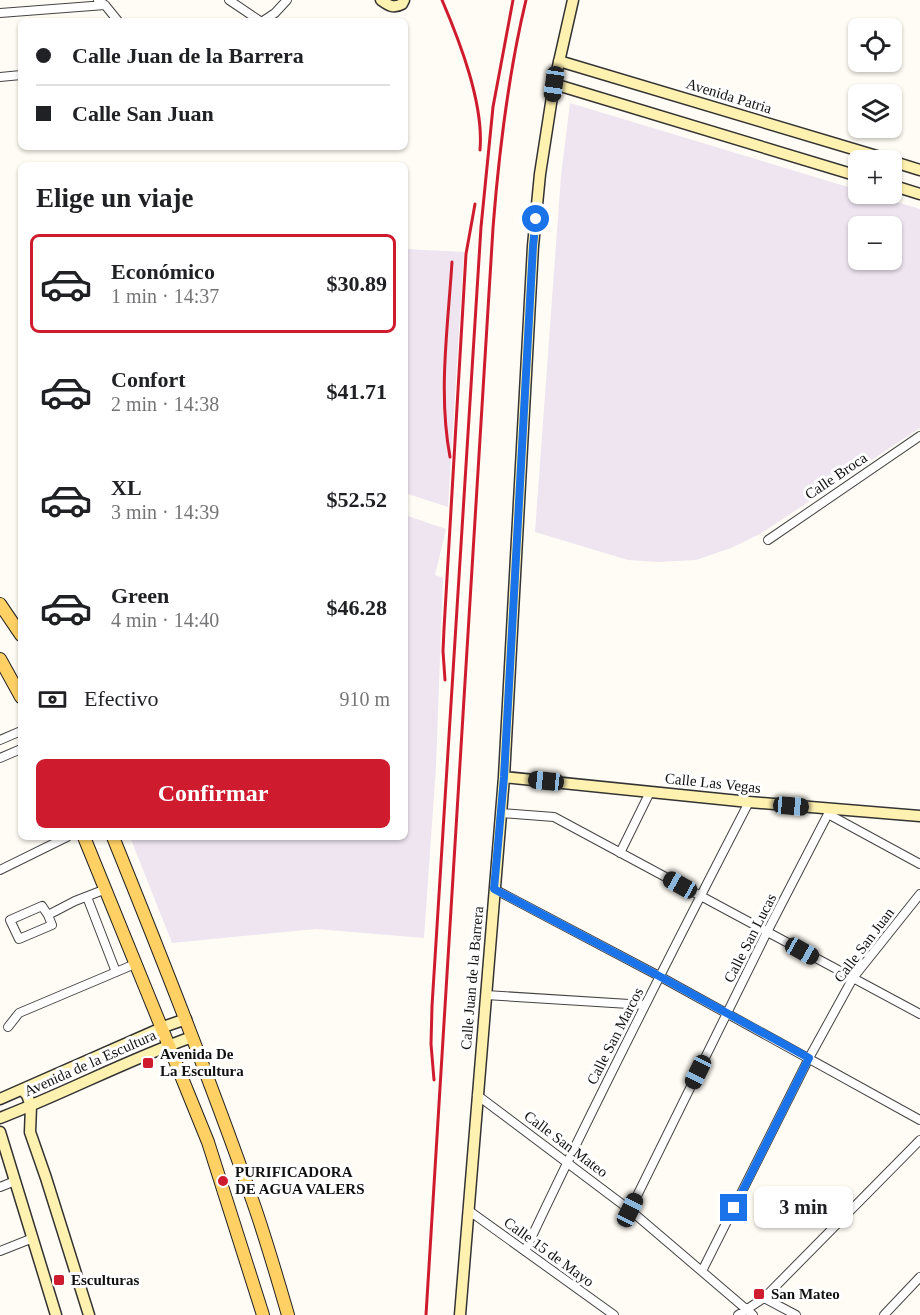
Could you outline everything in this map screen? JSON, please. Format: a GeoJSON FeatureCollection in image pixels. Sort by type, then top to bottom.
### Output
{"type":"FeatureCollection","features":[{"type":"Feature","properties":{"kind":"main road"},"geometry":{"type":"LineString","coordinates":[[0,604],[18,630]]}},
{"type":"Feature","properties":{"kind":"main road"},"geometry":{"type":"LineString","coordinates":[[1,664],[18,692]]}},
{"type":"Feature","properties":{"kind":"main road"},"geometry":{"type":"LineString","coordinates":[[85,840],[208,1142],[263,1315]]}},
{"type":"Feature","properties":{"kind":"main road"},"geometry":{"type":"LineString","coordinates":[[114,840],[186,1019],[254,1205],[286,1315]]}},
{"type":"Feature","properties":{"kind":"street"},"geometry":{"type":"LineString","coordinates":[[229,0],[257,18]]}},
{"type":"Feature","properties":{"kind":"street"},"geometry":{"type":"LineString","coordinates":[[267,18],[287,0]]}},
{"type":"Feature","properties":{"kind":"street"},"geometry":{"type":"LineString","coordinates":[[381,0],[391,6],[399,5],[404,0]]}},
{"type":"Feature","properties":{"kind":"street","name":"Calle Juan de la Barrera"},"geometry":{"type":"LineString","coordinates":[[460,1315],[504,777],[533,246],[540,174],[554,84],[573,0]]}},
{"type":"Feature","properties":{"kind":"street"},"geometry":{"type":"LineString","coordinates":[[0,13],[101,3],[115,18]]}},
{"type":"Feature","properties":{"kind":"street","name":"Avenida Patria"},"geometry":{"type":"LineString","coordinates":[[559,61],[854,150]]}},
{"type":"Feature","properties":{"kind":"street"},"geometry":{"type":"LineString","coordinates":[[0,77],[18,75]]}},
{"type":"Feature","properties":{"kind":"street"},"geometry":{"type":"LineString","coordinates":[[554,84],[848,173]]}},
{"type":"Feature","properties":{"kind":"street","name":"Avenida Patria"},"geometry":{"type":"LineString","coordinates":[[902,165],[920,170]]}},
{"type":"Feature","properties":{"kind":"street"},"geometry":{"type":"LineString","coordinates":[[902,188],[920,194]]}},
{"type":"Feature","properties":{"kind":"street","name":"Calle Broca"},"geometry":{"type":"LineString","coordinates":[[768,540],[920,436]]}},
{"type":"Feature","properties":{"kind":"street"},"geometry":{"type":"LineString","coordinates":[[0,740],[18,732]]}},
{"type":"Feature","properties":{"kind":"street"},"geometry":{"type":"LineString","coordinates":[[0,758],[18,750]]}},
{"type":"Feature","properties":{"kind":"street","name":"Calle Las Vegas"},"geometry":{"type":"LineString","coordinates":[[504,777],[830,812],[920,816]]}},
{"type":"Feature","properties":{"kind":"street"},"geometry":{"type":"LineString","coordinates":[[620,853],[650,792]]}},
{"type":"Feature","properties":{"kind":"street","name":"Calle San Marcos"},"geometry":{"type":"LineString","coordinates":[[525,1251],[659,976],[749,802]]}},
{"type":"Feature","properties":{"kind":"street"},"geometry":{"type":"LineString","coordinates":[[830,812],[920,864]]}},
{"type":"Feature","properties":{"kind":"street","name":"Calle San Lucas"},"geometry":{"type":"LineString","coordinates":[[630,1210],[767,932],[830,812]]}},
{"type":"Feature","properties":{"kind":"street"},"geometry":{"type":"LineString","coordinates":[[501,813],[554,817],[920,1014]]}},
{"type":"Feature","properties":{"kind":"street"},"geometry":{"type":"LineString","coordinates":[[0,870],[61,840]]}},
{"type":"Feature","properties":{"kind":"street"},"geometry":{"type":"LineString","coordinates":[[48,915],[106,889]]}},
{"type":"Feature","properties":{"kind":"street"},"geometry":{"type":"LineString","coordinates":[[494,889],[659,976],[920,1120]]}},
{"type":"Feature","properties":{"kind":"street","name":"Calle San Juan"},"geometry":{"type":"LineString","coordinates":[[702,1271],[809,1058],[853,978],[920,894]]}},
{"type":"Feature","properties":{"kind":"street"},"geometry":{"type":"LineString","coordinates":[[87,897],[116,972]]}},
{"type":"Feature","properties":{"kind":"street"},"geometry":{"type":"LineString","coordinates":[[42,906],[48,915],[52,925],[19,939],[10,920],[42,906]]}},
{"type":"Feature","properties":{"kind":"street"},"geometry":{"type":"LineString","coordinates":[[8,1027],[19,1013],[135,964]]}},
{"type":"Feature","properties":{"kind":"street"},"geometry":{"type":"LineString","coordinates":[[486,995],[645,1005]]}},
{"type":"Feature","properties":{"kind":"street","name":"Avenida de la Escultura"},"geometry":{"type":"LineString","coordinates":[[0,1100],[186,1019]]}},
{"type":"Feature","properties":{"kind":"street","name":"Avenida de la Escultura"},"geometry":{"type":"LineString","coordinates":[[0,1118],[192,1037]]}},
{"type":"Feature","properties":{"kind":"street"},"geometry":{"type":"LineString","coordinates":[[22,1090],[27,1095],[31,1106],[30,1132],[89,1315]]}},
{"type":"Feature","properties":{"kind":"street","name":"Calle San Mateo"},"geometry":{"type":"LineString","coordinates":[[477,1095],[630,1210],[750,1312]]}},
{"type":"Feature","properties":{"kind":"street"},"geometry":{"type":"LineString","coordinates":[[0,1132],[56,1315]]}},
{"type":"Feature","properties":{"kind":"street"},"geometry":{"type":"LineString","coordinates":[[738,1315],[750,1312],[920,1140]]}},
{"type":"Feature","properties":{"kind":"street"},"geometry":{"type":"LineString","coordinates":[[0,1187],[15,1181]]}},
{"type":"Feature","properties":{"kind":"street","name":"Calle 15 de Mayo"},"geometry":{"type":"LineString","coordinates":[[468,1210],[614,1315]]}},
{"type":"Feature","properties":{"kind":"street"},"geometry":{"type":"LineString","coordinates":[[0,1251],[33,1238]]}},
{"type":"Feature","properties":{"kind":"street"},"geometry":{"type":"LineString","coordinates":[[884,1315],[920,1277]]}},
{"type":"Feature","properties":{"kind":"street"},"geometry":{"type":"LineString","coordinates":[[764,1298],[795,1315]]}},
{"type":"Feature","properties":{"kind":"shaded area"},"geometry":{"type":"Polygon","coordinates":[[[570,103],[848,187],[848,204],[902,204],[920,209],[920,428],[760,534],[731,548],[696,560],[659,562],[628,560],[535,532],[561,176],[570,103]]]}},
{"type":"Feature","properties":{"kind":"shaded area"},"geometry":{"type":"Polygon","coordinates":[[[408,249],[464,252],[448,507],[408,494],[408,249]]]}},
{"type":"Feature","properties":{"kind":"shaded area"},"geometry":{"type":"Polygon","coordinates":[[[408,516],[446,529],[435,575],[443,578],[436,766],[424,938],[316,929],[172,943],[131,840],[408,840],[408,516]]]}},
{"type":"Feature","properties":{"kind":"railway"},"geometry":{"type":"LineString","coordinates":[[442,0],[463,54],[474,93],[478,113],[480,150]]}},
{"type":"Feature","properties":{"kind":"railway"},"geometry":{"type":"LineString","coordinates":[[434,1080],[431,1044],[432,1006],[481,227],[493,107],[513,0]]}},
{"type":"Feature","properties":{"kind":"railway"},"geometry":{"type":"LineString","coordinates":[[426,1315],[493,228],[505,113],[526,0]]}},
{"type":"Feature","properties":{"kind":"railway"},"geometry":{"type":"LineString","coordinates":[[445,680],[444,629],[466,254],[475,204]]}},
{"type":"Feature","properties":{"kind":"railway"},"geometry":{"type":"LineString","coordinates":[[450,457],[446,433],[444,384],[452,262]]}},
{"type":"Feature","properties":{"kind":"place","name":"Avenida De La Escultura"},"geometry":{"type":"Point","coordinates":[148,1063]}},
{"type":"Feature","properties":{"kind":"place","name":"PURIFICADORA DE AGUA VALERS"},"geometry":{"type":"Point","coordinates":[223,1181]}},
{"type":"Feature","properties":{"kind":"place","name":"Esculturas"},"geometry":{"type":"Point","coordinates":[59,1280]}},
{"type":"Feature","properties":{"kind":"place","name":"San Mateo"},"geometry":{"type":"Point","coordinates":[759,1294]}},
{"type":"Feature","properties":{"kind":"route"},"geometry":{"type":"LineString","coordinates":[[536,219],[504,777],[494,889],[809,1058],[734,1208]]}}]}
